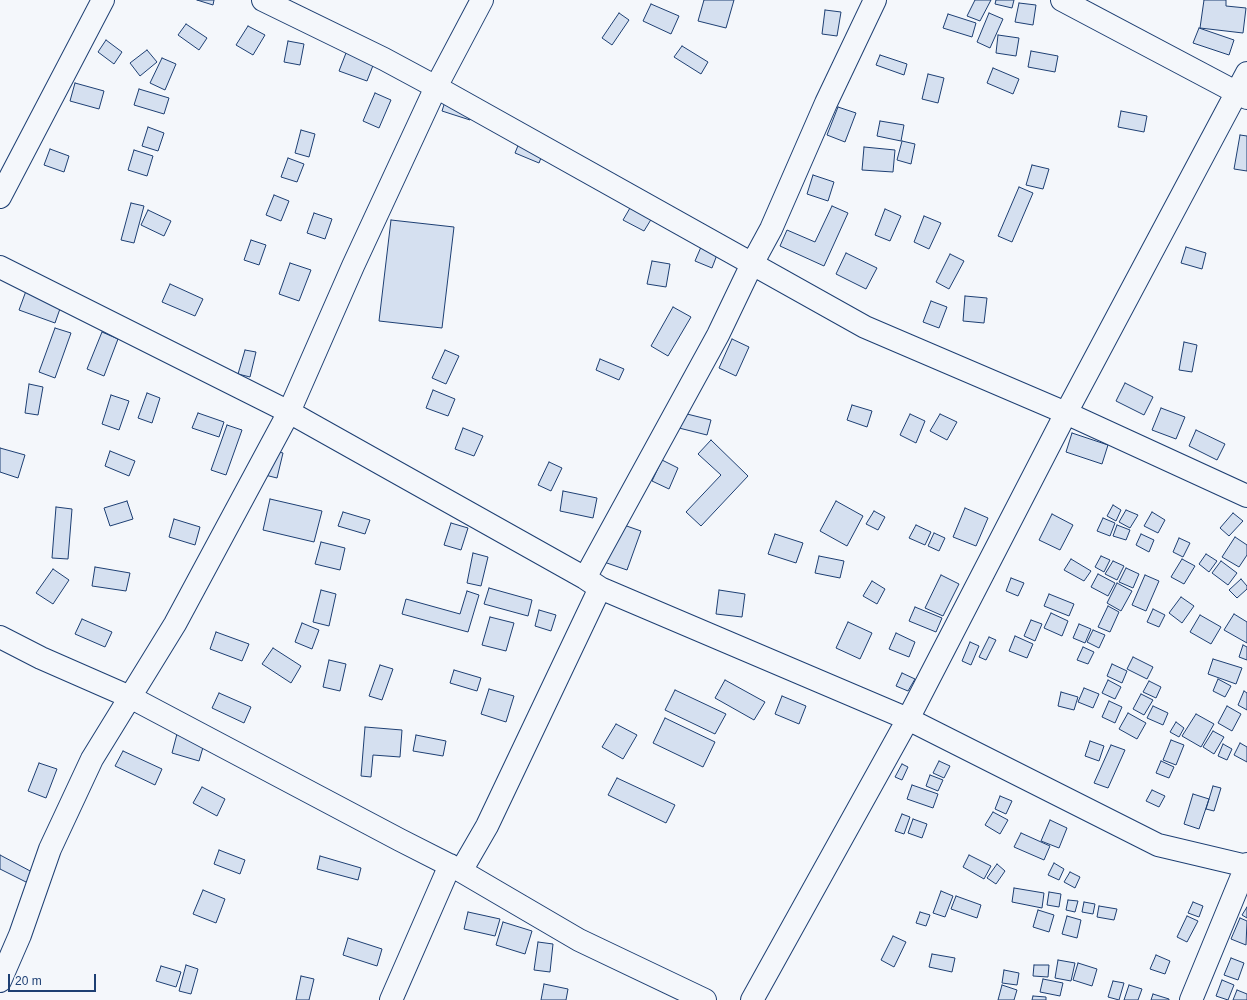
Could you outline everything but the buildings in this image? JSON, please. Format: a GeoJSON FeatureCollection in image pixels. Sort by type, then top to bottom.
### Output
{"type":"FeatureCollection","features":[{"type":"Feature","properties":{"kind":"street"},"geometry":{"type":"LineString","coordinates":[[0,197],[103,0]]}},
{"type":"Feature","properties":{"kind":"street"},"geometry":{"type":"LineString","coordinates":[[263,0],[384,59],[436,87],[865,327],[1066,413],[1247,496]]}},
{"type":"Feature","properties":{"kind":"street"},"geometry":{"type":"LineString","coordinates":[[0,981],[20,935],[50,849],[92,759],[175,624],[289,412],[353,266],[436,87],[482,0]]}},
{"type":"Feature","properties":{"kind":"street"},"geometry":{"type":"LineString","coordinates":[[391,1000],[456,868],[487,826],[593,583],[718,335],[752,264],[771,230],[826,103],[874,0]]}},
{"type":"Feature","properties":{"kind":"street"},"geometry":{"type":"LineString","coordinates":[[1062,0],[1241,95]]}},
{"type":"Feature","properties":{"kind":"street"},"geometry":{"type":"LineString","coordinates":[[752,1000],[908,719],[1066,413],[1241,95],[1247,73]]}},
{"type":"Feature","properties":{"kind":"street"},"geometry":{"type":"LineString","coordinates":[[0,267],[289,412],[593,583],[908,719],[1158,845],[1247,865],[1191,1000]]}},
{"type":"Feature","properties":{"kind":"street"},"geometry":{"type":"LineString","coordinates":[[0,637],[41,658],[130,697],[400,840],[456,868],[579,940],[705,1000]]}}]}
